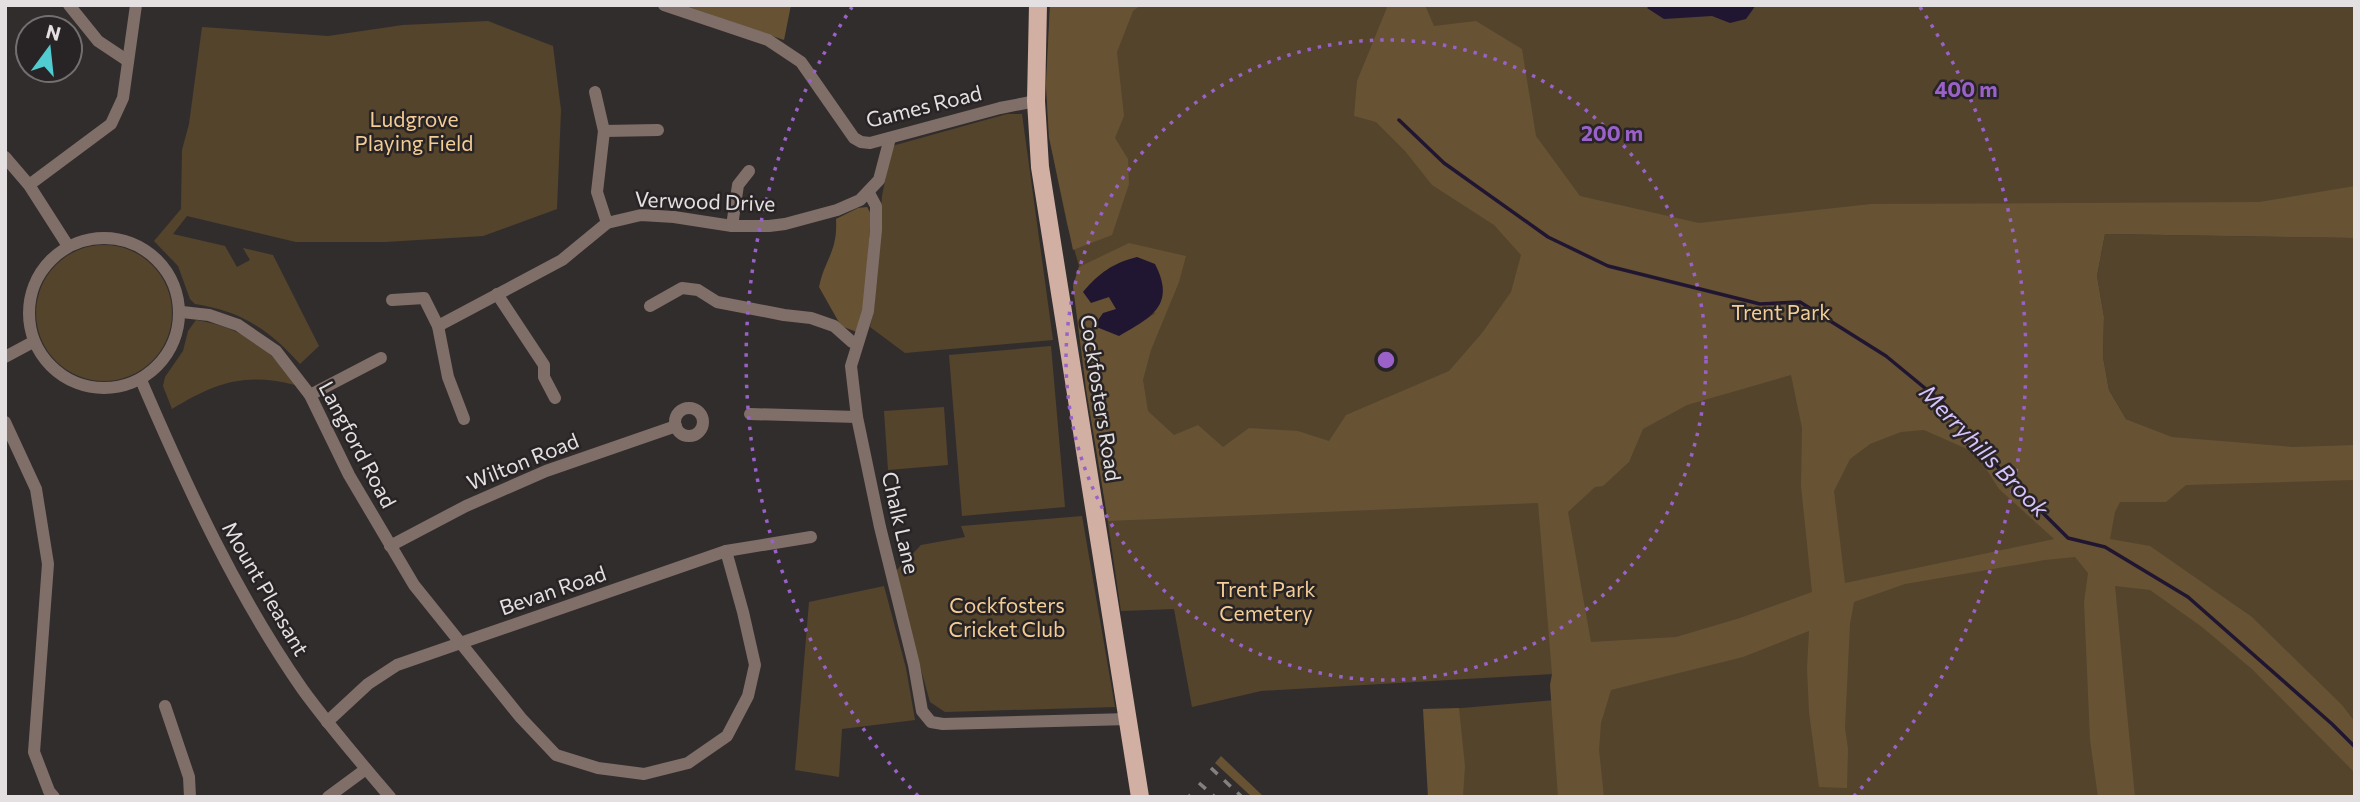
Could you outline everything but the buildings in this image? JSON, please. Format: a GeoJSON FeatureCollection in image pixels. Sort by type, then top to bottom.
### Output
{"type":"FeatureCollection","features":[{"type":"Feature","properties":{"kind":"main road","name":"Cockfosters Road"},"geometry":{"type":"LineString","coordinates":[[1038,5],[1036,134],[1041,177],[1140,797]]}},
{"type":"Feature","properties":{"kind":"street"},"geometry":{"type":"LineString","coordinates":[[69,5],[98,41],[128,61]]}},
{"type":"Feature","properties":{"kind":"street"},"geometry":{"type":"LineString","coordinates":[[29,185],[111,124],[123,98],[136,5]]}},
{"type":"Feature","properties":{"kind":"street","name":"Games Road"},"geometry":{"type":"LineString","coordinates":[[664,5],[768,40],[804,65],[854,138],[861,142],[870,143],[1036,101]]}},
{"type":"Feature","properties":{"kind":"street"},"geometry":{"type":"LineString","coordinates":[[595,92],[604,131],[597,192],[607,223]]}},
{"type":"Feature","properties":{"kind":"street"},"geometry":{"type":"LineString","coordinates":[[604,131],[658,130]]}},
{"type":"Feature","properties":{"kind":"street"},"geometry":{"type":"LineString","coordinates":[[869,193],[879,180],[890,138]]}},
{"type":"Feature","properties":{"kind":"street"},"geometry":{"type":"LineString","coordinates":[[5,157],[29,185],[68,246]]}},
{"type":"Feature","properties":{"kind":"street"},"geometry":{"type":"LineString","coordinates":[[732,226],[738,185],[749,171]]}},
{"type":"Feature","properties":{"kind":"street","name":"Chalk Lane"},"geometry":{"type":"LineString","coordinates":[[869,193],[876,206],[876,230],[868,311],[851,366],[857,417],[880,527],[914,665],[922,711],[931,722],[943,724],[1129,719]]}},
{"type":"Feature","properties":{"kind":"street","name":"Verwood Drive"},"geometry":{"type":"LineString","coordinates":[[438,326],[562,260],[607,223],[641,215],[674,216],[732,226],[785,224],[837,210],[869,193]]}},
{"type":"Feature","properties":{"kind":"street"},"geometry":{"type":"LineString","coordinates":[[102,237],[132,243],[160,262],[172,280],[182,312],[170,352],[157,368],[141,380],[111,389],[75,384],[44,361],[33,342],[28,312],[34,283],[51,259],[68,246],[102,237]]}},
{"type":"Feature","properties":{"kind":"street"},"geometry":{"type":"LineString","coordinates":[[650,306],[681,288],[698,290],[718,302],[811,318],[834,326],[857,344]]}},
{"type":"Feature","properties":{"kind":"street"},"geometry":{"type":"LineString","coordinates":[[498,294],[544,365],[544,377],[555,398]]}},
{"type":"Feature","properties":{"kind":"street"},"geometry":{"type":"LineString","coordinates":[[392,300],[424,298],[438,326],[448,377],[464,419]]}},
{"type":"Feature","properties":{"kind":"street","name":"Langford Road"},"geometry":{"type":"LineString","coordinates":[[182,312],[209,315],[238,325],[276,351],[310,395],[349,475],[414,585],[521,718],[556,755],[598,768],[644,774],[688,763],[727,736],[748,696],[755,665],[726,551]]}},
{"type":"Feature","properties":{"kind":"street"},"geometry":{"type":"LineString","coordinates":[[5,357],[33,342]]}},
{"type":"Feature","properties":{"kind":"street"},"geometry":{"type":"LineString","coordinates":[[310,395],[381,358]]}},
{"type":"Feature","properties":{"kind":"street","name":"Mount Pleasant"},"geometry":{"type":"LineString","coordinates":[[141,380],[185,484],[215,544],[282,657],[327,722],[390,797]]}},
{"type":"Feature","properties":{"kind":"street"},"geometry":{"type":"LineString","coordinates":[[750,414],[857,417]]}},
{"type":"Feature","properties":{"kind":"street"},"geometry":{"type":"LineString","coordinates":[[5,422],[36,489],[48,564],[34,752],[49,792],[54,797]]}},
{"type":"Feature","properties":{"kind":"street","name":"Wilton Road"},"geometry":{"type":"LineString","coordinates":[[390,547],[466,506],[546,471],[676,426]]}},
{"type":"Feature","properties":{"kind":"street","name":"Bevan Road"},"geometry":{"type":"LineString","coordinates":[[327,722],[368,684],[397,665],[726,551],[811,537]]}},
{"type":"Feature","properties":{"kind":"street"},"geometry":{"type":"LineString","coordinates":[[165,706],[189,777],[190,797]]}},
{"type":"Feature","properties":{"kind":"street"},"geometry":{"type":"LineString","coordinates":[[328,797],[366,769]]}},
{"type":"Feature","properties":{"kind":"green space"},"geometry":{"type":"Polygon","coordinates":[[[683,5],[791,5],[784,40],[683,5]]]}},
{"type":"Feature","properties":{"kind":"green space","name":"Trent Park"},"geometry":{"type":"Polygon","coordinates":[[[1050,5],[2355,5],[2355,213],[2086,226],[2093,437],[2171,437],[2126,419],[2109,390],[2103,357],[2104,317],[2097,276],[2105,234],[2355,238],[2355,797],[1431,797],[1427,711],[1555,700],[1552,674],[1261,691],[1192,707],[1174,609],[1121,611],[1073,286],[1079,266],[1067,224],[1049,137],[1046,85],[1050,5]]]}},
{"type":"Feature","properties":{"kind":"green space"},"geometry":{"type":"Polygon","coordinates":[[[1050,5],[1141,5],[1133,11],[1117,52],[1124,116],[1115,138],[1128,159],[1129,184],[1112,235],[1073,250],[1049,137],[1046,85],[1050,5]]]}},
{"type":"Feature","properties":{"kind":"green space"},"geometry":{"type":"Polygon","coordinates":[[[1388,5],[1425,5],[1434,26],[1476,21],[1522,49],[1536,136],[1580,196],[1699,223],[1871,204],[2259,202],[2355,186],[2355,238],[2105,234],[2097,276],[2104,317],[2103,357],[2109,390],[2126,419],[2172,437],[2293,447],[2355,445],[2355,480],[2186,485],[2166,502],[2120,502],[2115,512],[2110,539],[2150,546],[2252,617],[2342,705],[2355,722],[2355,773],[2253,670],[2202,627],[2150,590],[2115,586],[2135,797],[2098,797],[2090,740],[2084,602],[2088,573],[2075,557],[1905,584],[1854,602],[1850,624],[1845,728],[1848,749],[1847,788],[1819,787],[1809,712],[1809,631],[1743,657],[1611,690],[1601,723],[1599,750],[1604,797],[1558,797],[1550,685],[1552,674],[1538,503],[1108,521],[1086,389],[1073,286],[1079,267],[1129,243],[1186,256],[1179,282],[1151,350],[1143,380],[1148,411],[1174,435],[1198,425],[1223,447],[1249,428],[1298,431],[1329,441],[1346,415],[1449,371],[1482,333],[1511,292],[1521,255],[1494,225],[1432,185],[1405,151],[1376,122],[1354,116],[1357,81],[1388,5]],[[1108,296],[1116,309],[1119,336],[1156,313],[1108,296]],[[1791,375],[1687,405],[1643,429],[1629,462],[1603,486],[1595,487],[1568,512],[1591,642],[1676,637],[1812,592],[1801,486],[1802,428],[1791,375]],[[1924,430],[1901,432],[1870,444],[1850,459],[1834,491],[1845,583],[2054,539],[1999,489],[1976,453],[1924,430]]]}},
{"type":"Feature","properties":{"kind":"green space","name":"Ludgrove Playing Field"},"geometry":{"type":"Polygon","coordinates":[[[488,21],[553,46],[561,110],[557,209],[483,236],[385,242],[296,242],[187,216],[173,234],[225,246],[237,267],[250,260],[243,248],[273,255],[319,346],[300,364],[277,341],[253,324],[227,312],[195,304],[190,299],[178,266],[154,241],[181,209],[182,150],[189,124],[202,27],[328,36],[403,25],[488,21]]]}},
{"type":"Feature","properties":{"kind":"green space"},"geometry":{"type":"Polygon","coordinates":[[[1007,114],[1022,114],[1053,340],[905,353],[870,327],[874,309],[882,196],[892,146],[1007,114]]]}},
{"type":"Feature","properties":{"kind":"green space"},"geometry":{"type":"Polygon","coordinates":[[[867,207],[871,214],[864,311],[857,332],[841,326],[819,287],[835,239],[836,219],[858,208],[867,207]]]}},
{"type":"Feature","properties":{"kind":"green space"},"geometry":{"type":"Polygon","coordinates":[[[104,245],[130,250],[152,265],[167,287],[172,313],[167,339],[152,361],[130,376],[104,381],[78,376],[56,361],[41,339],[36,313],[41,287],[56,265],[78,250],[104,245]]]}},
{"type":"Feature","properties":{"kind":"green space"},"geometry":{"type":"Polygon","coordinates":[[[196,320],[226,327],[253,341],[276,360],[295,385],[260,380],[230,382],[202,392],[172,409],[163,386],[165,377],[183,351],[188,331],[196,320]]]}},
{"type":"Feature","properties":{"kind":"green space"},"geometry":{"type":"Polygon","coordinates":[[[1051,346],[1065,507],[962,516],[949,355],[1051,346]]]}},
{"type":"Feature","properties":{"kind":"green space"},"geometry":{"type":"Polygon","coordinates":[[[944,407],[948,465],[888,470],[884,411],[944,407]]]}},
{"type":"Feature","properties":{"kind":"green space","name":"Cockfosters Cricket Club"},"geometry":{"type":"Polygon","coordinates":[[[1082,516],[1115,707],[945,712],[930,702],[894,573],[921,545],[965,537],[961,526],[1082,516]]]}},
{"type":"Feature","properties":{"kind":"green space"},"geometry":{"type":"Polygon","coordinates":[[[884,586],[906,668],[915,720],[842,729],[839,777],[795,770],[809,602],[884,586]]]}},
{"type":"Feature","properties":{"kind":"green space"},"geometry":{"type":"Polygon","coordinates":[[[1459,708],[1465,766],[1463,797],[1428,797],[1423,709],[1459,708]]]}},
{"type":"Feature","properties":{"kind":"green space"},"geometry":{"type":"Polygon","coordinates":[[[1221,756],[1264,797],[1252,797],[1215,763],[1221,756]]]}},
{"type":"Feature","properties":{"kind":"shaded area"},"geometry":{"type":"Polygon","coordinates":[[[1650,5],[1756,5],[1746,19],[1730,23],[1712,16],[1664,19],[1647,8],[1650,5]]]}},
{"type":"Feature","properties":{"kind":"shaded area"},"geometry":{"type":"Polygon","coordinates":[[[1137,257],[1155,264],[1161,278],[1162,300],[1150,316],[1119,336],[1094,326],[1103,313],[1116,309],[1109,297],[1091,303],[1083,292],[1107,270],[1137,257]]]}},
{"type":"Feature","properties":{"kind":"waterway","name":"Merryhills Brook"},"geometry":{"type":"LineString","coordinates":[[1399,120],[1444,163],[1548,237],[1608,266],[1760,304],[1800,302],[1886,356],[1943,403],[2004,474],[2068,538],[2105,547],[2188,597],[2355,747]]}},
{"type":"Feature","properties":{"kind":"railway"},"geometry":{"type":"LineString","coordinates":[[1211,768],[1242,797]]}},
{"type":"Feature","properties":{"kind":"railway"},"geometry":{"type":"LineString","coordinates":[[1199,783],[1215,797]]}},
{"type":"Feature","properties":{"kind":"park label","name":"Trent Park Cemetery"},"geometry":{"type":"Point","coordinates":[1266,602]}}]}
